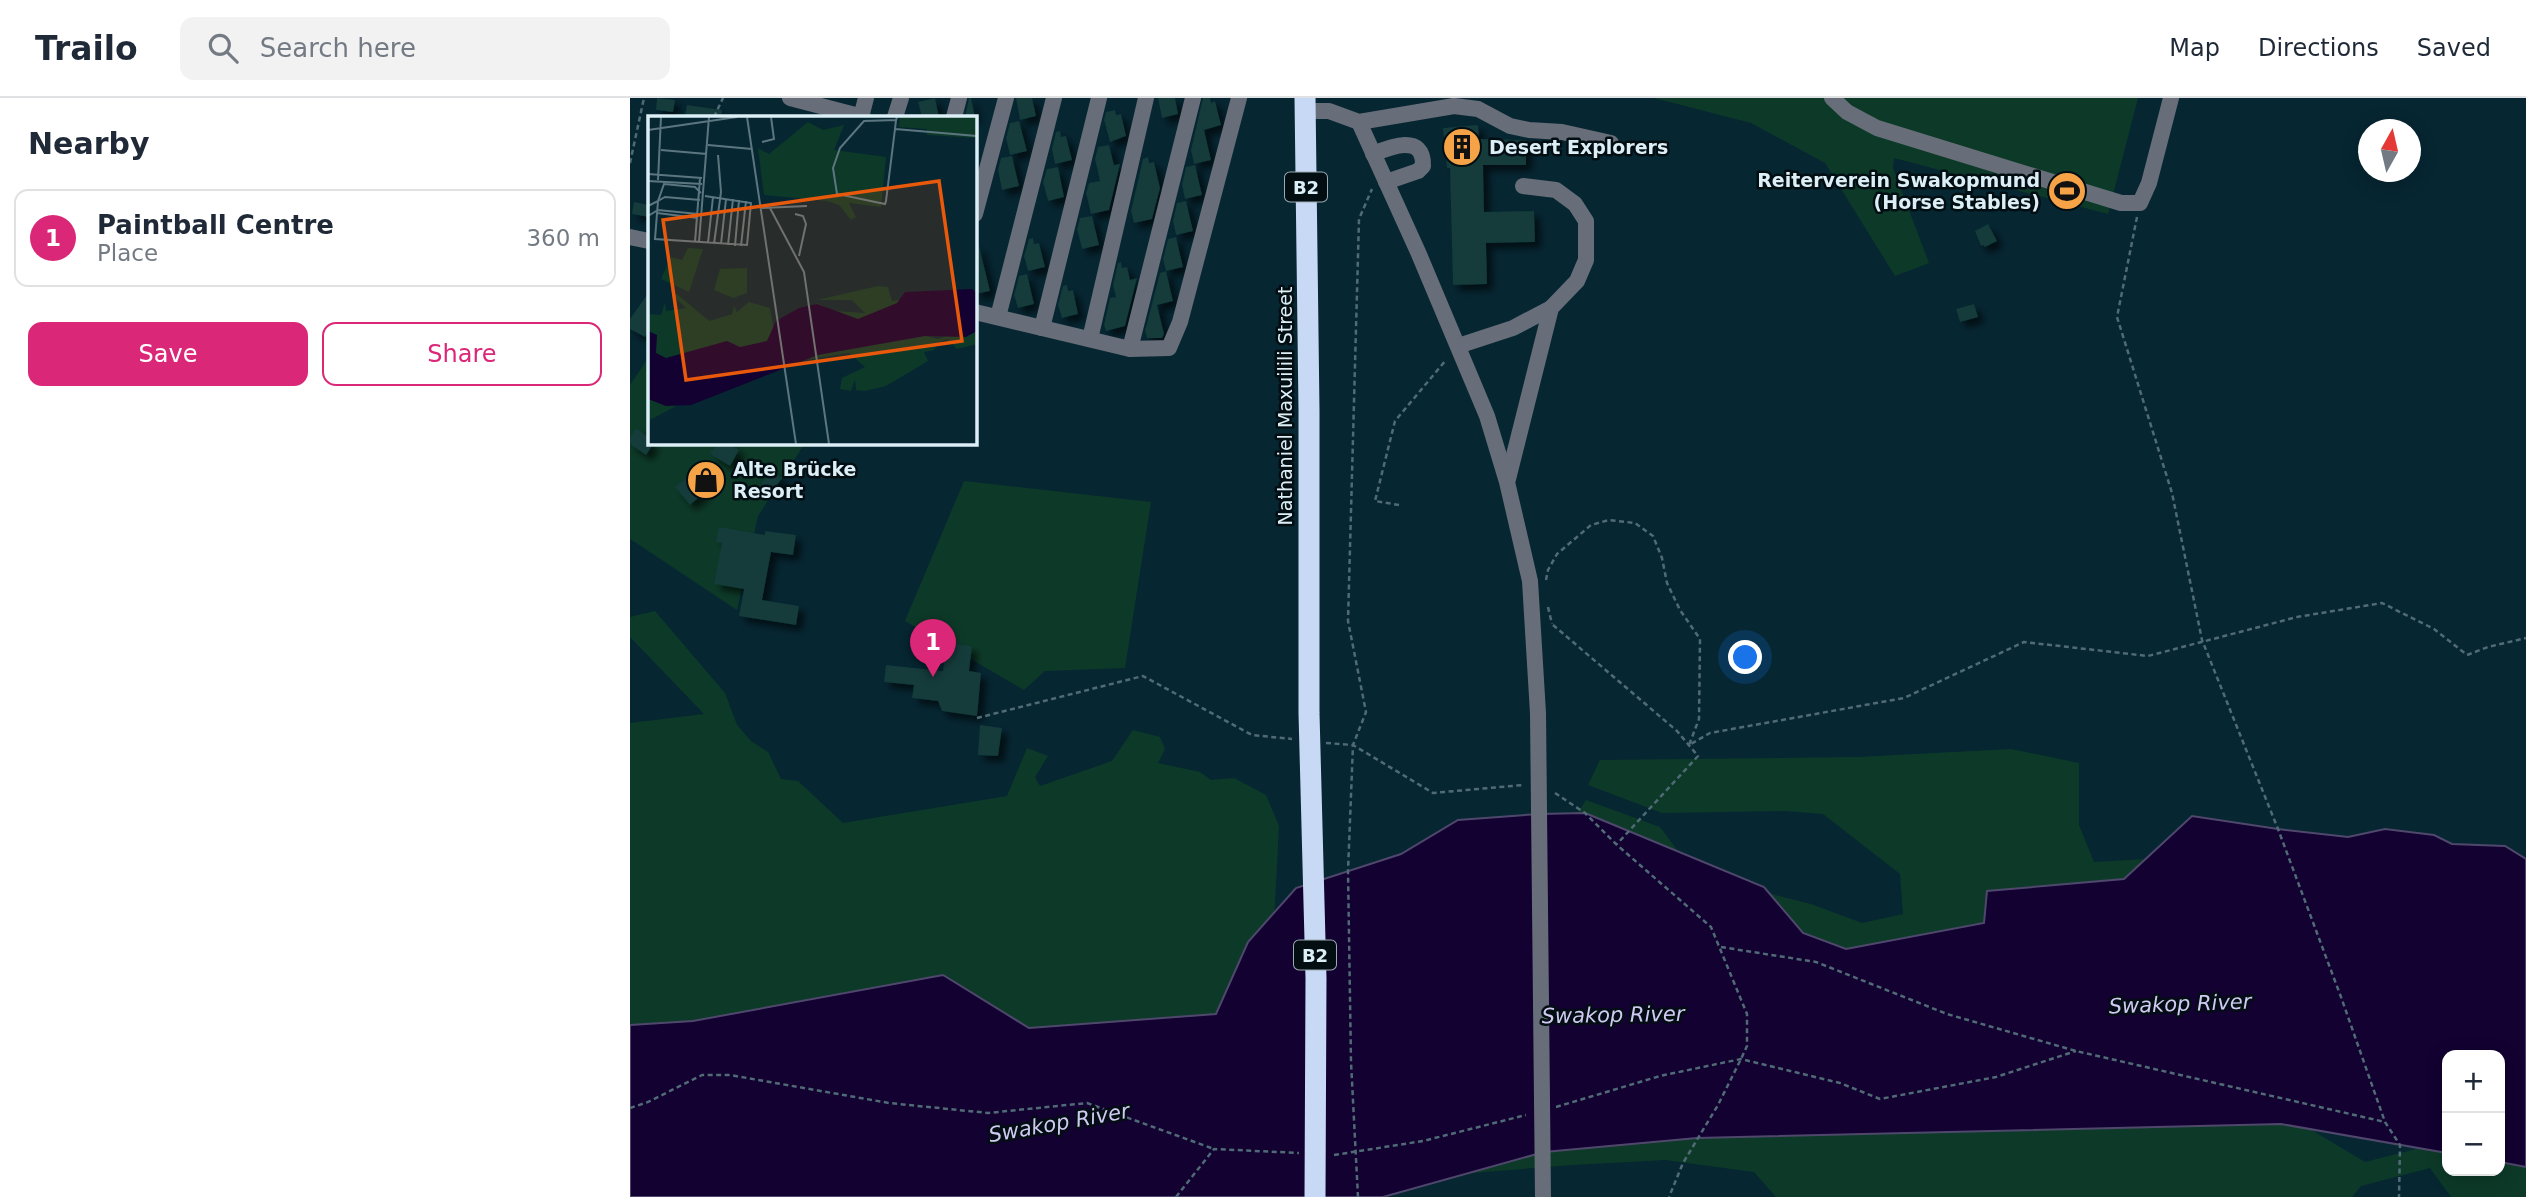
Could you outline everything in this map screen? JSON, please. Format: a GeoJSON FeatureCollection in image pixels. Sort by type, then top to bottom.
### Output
{"type":"FeatureCollection","features":[{"type":"Feature","properties":{"kind":"highway","name":"Nathaniel Maxuilili Street"},"geometry":{"type":"LineString","coordinates":[[1305,104],[1310,410],[1309,713],[1316,978],[1315,1197]]}},
{"type":"Feature","properties":{"kind":"street"},"geometry":{"type":"LineString","coordinates":[[790,98],[858,116]]}},
{"type":"Feature","properties":{"kind":"street"},"geometry":{"type":"LineString","coordinates":[[862,116],[866,98]]}},
{"type":"Feature","properties":{"kind":"street"},"geometry":{"type":"LineString","coordinates":[[895,116],[901,98]]}},
{"type":"Feature","properties":{"kind":"street"},"geometry":{"type":"LineString","coordinates":[[954,116],[959,98]]}},
{"type":"Feature","properties":{"kind":"street"},"geometry":{"type":"LineString","coordinates":[[976,210],[1006,98]]}},
{"type":"Feature","properties":{"kind":"street"},"geometry":{"type":"LineString","coordinates":[[998,317],[1054,98]]}},
{"type":"Feature","properties":{"kind":"street"},"geometry":{"type":"LineString","coordinates":[[1042,328],[1099,98]]}},
{"type":"Feature","properties":{"kind":"street"},"geometry":{"type":"LineString","coordinates":[[1090,339],[1146,98]]}},
{"type":"Feature","properties":{"kind":"street"},"geometry":{"type":"LineString","coordinates":[[1130,349],[1193,98]]}},
{"type":"Feature","properties":{"kind":"street"},"geometry":{"type":"LineString","coordinates":[[976,312],[1130,349],[1169,348],[1180,322],[1239,98]]}},
{"type":"Feature","properties":{"kind":"street"},"geometry":{"type":"LineString","coordinates":[[1832,98],[1847,112],[1877,128],[2121,204],[2140,203],[2149,183],[2171,98]]}},
{"type":"Feature","properties":{"kind":"street"},"geometry":{"type":"LineString","coordinates":[[1305,104],[1359,122],[1454,106],[1478,109],[1510,126],[1562,132],[1611,143]]}},
{"type":"Feature","properties":{"kind":"street"},"geometry":{"type":"LineString","coordinates":[[1359,122],[1487,416],[1507,482],[1530,581],[1540,605],[1543,1197]]}},
{"type":"Feature","properties":{"kind":"street"},"geometry":{"type":"LineString","coordinates":[[1373,154],[1395,145],[1410,145],[1417,149],[1423,160],[1423,166],[1418,171],[1383,176]]}},
{"type":"Feature","properties":{"kind":"street"},"geometry":{"type":"LineString","coordinates":[[1458,346],[1513,328],[1551,308],[1577,281],[1586,260],[1586,220],[1575,204],[1556,190],[1523,186]]}},
{"type":"Feature","properties":{"kind":"street"},"geometry":{"type":"LineString","coordinates":[[630,237],[648,241]]}},
{"type":"Feature","properties":{"kind":"street"},"geometry":{"type":"LineString","coordinates":[[1507,482],[1551,308]]}},
{"type":"Feature","properties":{"kind":"path"},"geometry":{"type":"LineString","coordinates":[[630,163],[644,98]]}},
{"type":"Feature","properties":{"kind":"path"},"geometry":{"type":"LineString","coordinates":[[714,116],[723,98]]}},
{"type":"Feature","properties":{"kind":"path"},"geometry":{"type":"LineString","coordinates":[[1358,1197],[1351,1062],[1348,871],[1353,745],[1366,712],[1348,621],[1359,219],[1383,176]]}},
{"type":"Feature","properties":{"kind":"path"},"geometry":{"type":"LineString","coordinates":[[2140,203],[2117,317],[2172,493],[2203,640],[2288,855],[2385,1122],[2400,1145],[2399,1197]]}},
{"type":"Feature","properties":{"kind":"path"},"geometry":{"type":"LineString","coordinates":[[1399,505],[1376,501],[1395,421],[1458,346]]}},
{"type":"Feature","properties":{"kind":"path"},"geometry":{"type":"LineString","coordinates":[[1546,581],[1548,570],[1558,554],[1591,525],[1609,520],[1635,523],[1653,536],[1662,558],[1667,583],[1680,610],[1700,639],[1699,719],[1689,745]]}},
{"type":"Feature","properties":{"kind":"path"},"geometry":{"type":"LineString","coordinates":[[1689,745],[1710,733],[1904,698],[2024,642],[2148,656],[2297,617],[2382,603],[2434,629],[2467,655],[2526,638]]}},
{"type":"Feature","properties":{"kind":"path"},"geometry":{"type":"LineString","coordinates":[[1540,605],[1552,624],[1677,731],[1698,756],[1617,845]]}},
{"type":"Feature","properties":{"kind":"path"},"geometry":{"type":"LineString","coordinates":[[1540,605],[1552,624]]}},
{"type":"Feature","properties":{"kind":"path"},"geometry":{"type":"LineString","coordinates":[[976,718],[1143,676],[1252,735],[1303,740]]}},
{"type":"Feature","properties":{"kind":"path"},"geometry":{"type":"LineString","coordinates":[[1315,741],[1353,745],[1433,793],[1539,783],[1585,813],[1617,845],[1711,927],[1747,1014],[1747,1046],[1718,1105],[1683,1163],[1669,1197]]}},
{"type":"Feature","properties":{"kind":"path"},"geometry":{"type":"LineString","coordinates":[[1721,947],[1816,962],[1947,1014],[2076,1051],[2385,1122]]}},
{"type":"Feature","properties":{"kind":"path"},"geometry":{"type":"LineString","coordinates":[[1328,1155],[1357,1153],[1423,1141],[1544,1111],[1660,1076],[1741,1059],[1840,1083],[1880,1099],[1996,1077],[2076,1051]]}},
{"type":"Feature","properties":{"kind":"path"},"geometry":{"type":"LineString","coordinates":[[630,1108],[702,1075],[730,1075],[889,1103],[988,1113],[1087,1103],[1214,1149],[1303,1154]]}},
{"type":"Feature","properties":{"kind":"path"},"geometry":{"type":"LineString","coordinates":[[1176,1197],[1214,1149]]}},
{"type":"Feature","properties":{"kind":"green space","name":"Reiterverein Swakopmund (Horse Stables)"},"geometry":{"type":"Polygon","coordinates":[[[1654,98],[2138,98],[2108,214],[1894,158],[1893,168],[1929,263],[1895,276],[1825,163],[1751,123],[1654,98]]]}},
{"type":"Feature","properties":{"kind":"green space","name":"Alte Brücke Resort"},"geometry":{"type":"Polygon","coordinates":[[[648,358],[648,444],[804,444],[758,516],[737,610],[630,539],[630,385],[648,358]]]}},
{"type":"Feature","properties":{"kind":"green space"},"geometry":{"type":"Polygon","coordinates":[[[964,481],[1151,502],[1125,668],[1045,671],[1024,690],[905,621],[964,481]]]}},
{"type":"Feature","properties":{"kind":"green space"},"geometry":{"type":"Polygon","coordinates":[[[655,611],[725,693],[737,725],[751,741],[768,752],[781,779],[798,781],[843,823],[1007,796],[1027,748],[1048,756],[1035,777],[1040,786],[1112,761],[1133,730],[1160,737],[1165,749],[1158,763],[1200,772],[1211,780],[1234,778],[1266,795],[1279,826],[1270,997],[1563,836],[1586,800],[1660,827],[1696,875],[1811,904],[1862,923],[1903,914],[1900,874],[1823,814],[1786,811],[1662,813],[1588,785],[1600,760],[1859,757],[2011,749],[2079,763],[2079,825],[2094,862],[2221,855],[2015,909],[1889,961],[2277,1109],[2365,1162],[2442,1142],[2442,1176],[2505,1176],[2505,1074],[2526,1076],[2526,1197],[2451,1197],[2430,1168],[2361,1186],[2352,1197],[1776,1197],[1754,1172],[1665,1160],[1409,1178],[1236,1197],[630,1197],[630,723],[704,714],[630,637],[630,617],[655,611]]]}},
{"type":"Feature","properties":{"kind":"water","name":"Swakop River"},"geometry":{"type":"Polygon","coordinates":[[[1585,813],[1764,887],[1803,933],[1846,949],[1984,923],[1987,891],[2124,879],[2192,816],[2348,837],[2385,829],[2434,835],[2452,844],[2505,846],[2526,859],[2526,1167],[2505,1163],[2505,1050],[2442,1050],[2442,1152],[2281,1124],[1697,1138],[1544,1152],[1383,1197],[630,1197],[630,1025],[693,1021],[943,975],[1029,1028],[1216,1014],[1248,942],[1296,888],[1401,854],[1458,820],[1585,813]]]}},
{"type":"Feature","properties":{"kind":"building"},"geometry":{"type":"Polygon","coordinates":[[[657,98],[675,100],[673,112],[656,110],[657,98]]]}},
{"type":"Feature","properties":{"kind":"building"},"geometry":{"type":"Polygon","coordinates":[[[935,98],[939,116],[922,116],[918,102],[935,98]]]}},
{"type":"Feature","properties":{"kind":"building"},"geometry":{"type":"Polygon","coordinates":[[[969,98],[971,98],[975,116],[965,116],[969,98]]]}},
{"type":"Feature","properties":{"kind":"building"},"geometry":{"type":"Polygon","coordinates":[[[1016,98],[1032,98],[1036,116],[1020,120],[1016,98]]]}},
{"type":"Feature","properties":{"kind":"building"},"geometry":{"type":"Polygon","coordinates":[[[1158,98],[1175,98],[1178,114],[1162,118],[1158,98]]]}},
{"type":"Feature","properties":{"kind":"building"},"geometry":{"type":"Polygon","coordinates":[[[1203,98],[1210,98],[1211,103],[1215,101],[1221,125],[1204,130],[1211,160],[1194,164],[1191,150],[1203,98]]]}},
{"type":"Feature","properties":{"kind":"building"},"geometry":{"type":"Polygon","coordinates":[[[687,105],[722,110],[721,116],[685,116],[687,105]]]}},
{"type":"Feature","properties":{"kind":"building"},"geometry":{"type":"Polygon","coordinates":[[[1115,110],[1116,115],[1121,114],[1126,136],[1110,142],[1104,120],[1106,112],[1115,110]]]}},
{"type":"Feature","properties":{"kind":"building"},"geometry":{"type":"Polygon","coordinates":[[[1019,121],[1027,151],[1010,155],[1006,138],[1010,123],[1019,121]]]}},
{"type":"Feature","properties":{"kind":"building"},"geometry":{"type":"Polygon","coordinates":[[[1478,125],[1479,139],[1526,140],[1526,165],[1483,165],[1484,212],[1534,211],[1535,242],[1486,243],[1487,284],[1453,285],[1450,168],[1447,168],[1443,128],[1478,125]]]}},
{"type":"Feature","properties":{"kind":"building"},"geometry":{"type":"Polygon","coordinates":[[[1060,131],[1061,137],[1066,136],[1072,160],[1055,164],[1052,149],[1056,132],[1060,131]]]}},
{"type":"Feature","properties":{"kind":"building"},"geometry":{"type":"Polygon","coordinates":[[[1109,145],[1114,165],[1120,164],[1109,210],[1091,214],[1086,193],[1089,183],[1100,181],[1095,159],[1098,147],[1109,145]]]}},
{"type":"Feature","properties":{"kind":"building"},"geometry":{"type":"Polygon","coordinates":[[[1012,156],[1019,186],[1002,190],[998,170],[1001,158],[1012,156]]]}},
{"type":"Feature","properties":{"kind":"building"},"geometry":{"type":"Polygon","coordinates":[[[1148,157],[1149,163],[1154,162],[1160,188],[1152,219],[1134,223],[1131,211],[1143,159],[1148,157]]]}},
{"type":"Feature","properties":{"kind":"building"},"geometry":{"type":"Polygon","coordinates":[[[1195,165],[1202,195],[1185,199],[1182,185],[1186,167],[1195,165]]]}},
{"type":"Feature","properties":{"kind":"building"},"geometry":{"type":"Polygon","coordinates":[[[1058,167],[1064,197],[1048,201],[1043,182],[1047,169],[1058,167]]]}},
{"type":"Feature","properties":{"kind":"building"},"geometry":{"type":"Polygon","coordinates":[[[1186,201],[1193,231],[1176,235],[1173,221],[1177,203],[1186,201]]]}},
{"type":"Feature","properties":{"kind":"building"},"geometry":{"type":"Polygon","coordinates":[[[634,202],[648,205],[648,217],[632,214],[634,202]]]}},
{"type":"Feature","properties":{"kind":"building"},"geometry":{"type":"Polygon","coordinates":[[[1092,216],[1099,245],[1082,249],[1077,229],[1080,218],[1092,216]]]}},
{"type":"Feature","properties":{"kind":"building"},"geometry":{"type":"Polygon","coordinates":[[[1988,224],[1997,241],[1985,247],[1981,246],[1975,231],[1988,224]]]}},
{"type":"Feature","properties":{"kind":"building"},"geometry":{"type":"Polygon","coordinates":[[[1176,237],[1183,267],[1166,271],[1163,259],[1168,239],[1176,237]]]}},
{"type":"Feature","properties":{"kind":"building"},"geometry":{"type":"Polygon","coordinates":[[[1033,238],[1034,244],[1039,243],[1045,267],[1028,271],[1024,256],[1029,239],[1033,238]]]}},
{"type":"Feature","properties":{"kind":"building"},"geometry":{"type":"Polygon","coordinates":[[[976,246],[979,246],[990,291],[976,294],[976,246]]]}},
{"type":"Feature","properties":{"kind":"building"},"geometry":{"type":"Polygon","coordinates":[[[1121,262],[1122,268],[1127,267],[1130,280],[1137,278],[1125,326],[1106,331],[1104,325],[1110,298],[1116,297],[1113,285],[1118,263],[1121,262]]]}},
{"type":"Feature","properties":{"kind":"building"},"geometry":{"type":"Polygon","coordinates":[[[1166,271],[1173,301],[1157,305],[1164,334],[1162,338],[1147,338],[1145,331],[1160,273],[1166,271]]]}},
{"type":"Feature","properties":{"kind":"building"},"geometry":{"type":"Polygon","coordinates":[[[1027,274],[1034,304],[1018,308],[1014,295],[1019,276],[1027,274]]]}},
{"type":"Feature","properties":{"kind":"building"},"geometry":{"type":"Polygon","coordinates":[[[1067,285],[1068,291],[1073,290],[1078,314],[1062,318],[1058,305],[1063,286],[1067,285]]]}},
{"type":"Feature","properties":{"kind":"building"},"geometry":{"type":"Polygon","coordinates":[[[648,293],[648,332],[645,337],[630,329],[630,319],[648,293]]]}},
{"type":"Feature","properties":{"kind":"building"},"geometry":{"type":"Polygon","coordinates":[[[1974,304],[1978,317],[1960,322],[1956,309],[1974,304]]]}},
{"type":"Feature","properties":{"kind":"building"},"geometry":{"type":"Polygon","coordinates":[[[636,428],[648,437],[648,444],[653,444],[646,455],[630,444],[630,437],[636,428]]]}},
{"type":"Feature","properties":{"kind":"building"},"geometry":{"type":"Polygon","coordinates":[[[716,444],[729,444],[739,450],[730,466],[710,454],[716,444]]]}},
{"type":"Feature","properties":{"kind":"building"},"geometry":{"type":"Polygon","coordinates":[[[771,470],[782,478],[772,492],[761,485],[771,470]]]}},
{"type":"Feature","properties":{"kind":"building"},"geometry":{"type":"Polygon","coordinates":[[[691,474],[706,491],[690,505],[675,487],[691,474]]]}},
{"type":"Feature","properties":{"kind":"building"},"geometry":{"type":"Polygon","coordinates":[[[719,527],[765,535],[765,531],[796,535],[793,555],[771,552],[762,600],[799,606],[796,625],[739,616],[744,589],[714,584],[722,543],[716,542],[719,527]]]}},
{"type":"Feature","properties":{"kind":"building"},"geometry":{"type":"Polygon","coordinates":[[[946,643],[972,646],[969,671],[981,673],[977,716],[942,711],[938,701],[912,698],[914,685],[884,682],[886,665],[943,671],[946,643]]]}},
{"type":"Feature","properties":{"kind":"building"},"geometry":{"type":"Polygon","coordinates":[[[980,725],[1002,728],[998,756],[978,755],[980,725]]]}},
{"type":"Feature","properties":{"kind":"place","name":"Desert Explorers"},"geometry":{"type":"Point","coordinates":[1462,147]}},
{"type":"Feature","properties":{"kind":"place","name":"Reiterverein Swakopmund (Horse Stables)"},"geometry":{"type":"Point","coordinates":[2067,191]}},
{"type":"Feature","properties":{"kind":"place","name":"Alte Brücke Resort"},"geometry":{"type":"Point","coordinates":[706,480]}},
{"type":"Feature","properties":{"kind":"place","name":"Paintball Centre"},"geometry":{"type":"Point","coordinates":[933,677]}}]}
